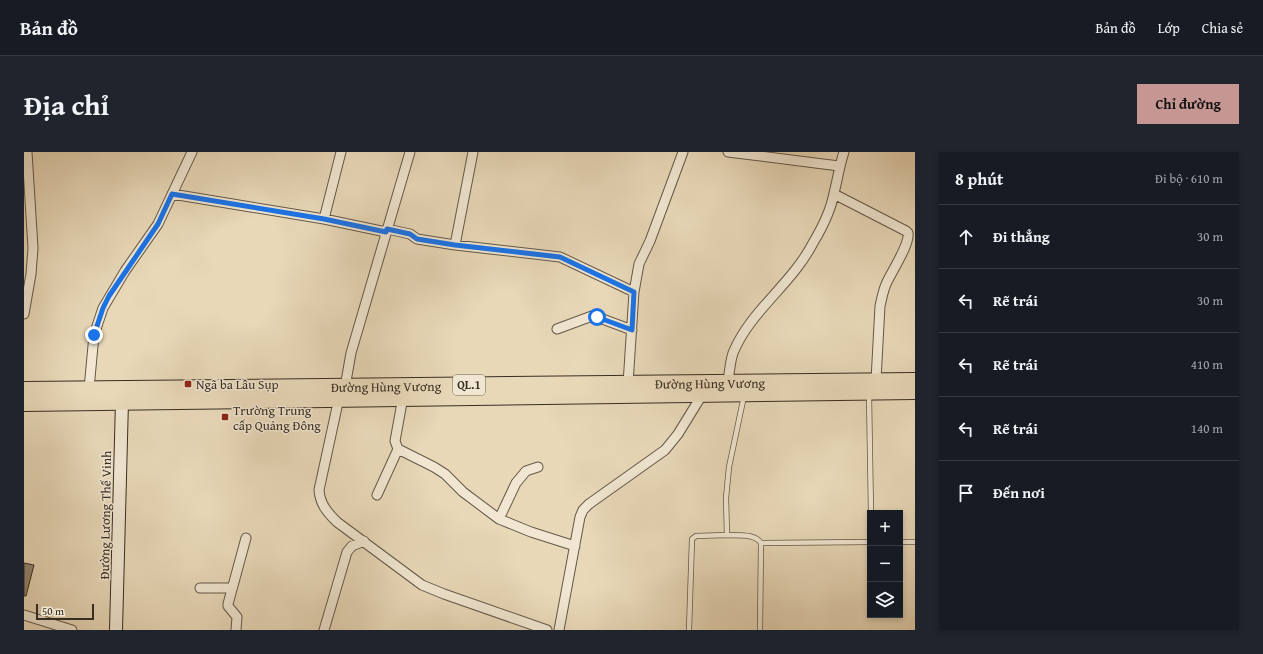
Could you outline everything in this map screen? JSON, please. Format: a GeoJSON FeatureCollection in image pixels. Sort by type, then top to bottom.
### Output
{"type":"FeatureCollection","features":[{"type":"Feature","properties":{"kind":"highway","name":"Đường Hùng Vương"},"geometry":{"type":"LineString","coordinates":[[24,390],[89,389],[342,393],[403,397],[702,395],[745,394],[872,386],[915,381]]}},
{"type":"Feature","properties":{"kind":"highway","name":"Đường Hùng Vương"},"geometry":{"type":"LineString","coordinates":[[24,403],[342,393],[416,385],[728,383],[872,386],[915,391]]}},
{"type":"Feature","properties":{"kind":"street"},"geometry":{"type":"LineString","coordinates":[[24,314],[33,262],[33,236],[26,183],[26,152]]}},
{"type":"Feature","properties":{"kind":"street"},"geometry":{"type":"LineString","coordinates":[[89,389],[94,335],[103,308],[125,271],[158,224],[192,152]]}},
{"type":"Feature","properties":{"kind":"street"},"geometry":{"type":"LineString","coordinates":[[324,219],[341,152]]}},
{"type":"Feature","properties":{"kind":"street"},"geometry":{"type":"LineString","coordinates":[[410,152],[351,353],[319,490],[320,498],[322,505],[337,522],[422,585],[546,630]]}},
{"type":"Feature","properties":{"kind":"street"},"geometry":{"type":"LineString","coordinates":[[455,245],[473,152]]}},
{"type":"Feature","properties":{"kind":"street"},"geometry":{"type":"LineString","coordinates":[[628,384],[634,292],[640,264],[650,242],[683,152]]}},
{"type":"Feature","properties":{"kind":"street"},"geometry":{"type":"LineString","coordinates":[[728,152],[839,166]]}},
{"type":"Feature","properties":{"kind":"street"},"geometry":{"type":"LineString","coordinates":[[728,383],[733,354],[750,322],[790,279],[813,245],[824,223],[834,194],[839,166],[844,152]]}},
{"type":"Feature","properties":{"kind":"street"},"geometry":{"type":"LineString","coordinates":[[172,194],[410,234],[417,239],[455,245],[560,257],[634,292]]}},
{"type":"Feature","properties":{"kind":"street"},"geometry":{"type":"LineString","coordinates":[[834,194],[908,233],[908,241],[882,296],[872,386]]}},
{"type":"Feature","properties":{"kind":"street"},"geometry":{"type":"LineString","coordinates":[[557,329],[589,316],[594,316],[632,330]]}},
{"type":"Feature","properties":{"kind":"street"},"geometry":{"type":"LineString","coordinates":[[560,630],[580,517],[586,507],[665,450],[678,434],[702,395]]}},
{"type":"Feature","properties":{"kind":"street"},"geometry":{"type":"LineString","coordinates":[[403,397],[395,441],[398,449],[440,470],[463,492],[500,519],[531,532],[575,546]]}},
{"type":"Feature","properties":{"kind":"street","name":"Đường Lương Thế Vinh"},"geometry":{"type":"LineString","coordinates":[[116,630],[122,401]]}},
{"type":"Feature","properties":{"kind":"street"},"geometry":{"type":"LineString","coordinates":[[378,495],[398,449]]}},
{"type":"Feature","properties":{"kind":"street"},"geometry":{"type":"LineString","coordinates":[[500,519],[516,483],[526,471],[538,467]]}},
{"type":"Feature","properties":{"kind":"street"},"geometry":{"type":"LineString","coordinates":[[236,630],[237,617],[228,604],[246,538]]}},
{"type":"Feature","properties":{"kind":"street"},"geometry":{"type":"LineString","coordinates":[[324,630],[347,552],[352,546],[364,541]]}},
{"type":"Feature","properties":{"kind":"street"},"geometry":{"type":"LineString","coordinates":[[200,588],[232,588]]}},
{"type":"Feature","properties":{"kind":"street"},"geometry":{"type":"LineString","coordinates":[[24,615],[72,630]]}},
{"type":"Feature","properties":{"kind":"lane"},"geometry":{"type":"LineString","coordinates":[[871,510],[872,386]]}},
{"type":"Feature","properties":{"kind":"lane"},"geometry":{"type":"LineString","coordinates":[[727,535],[726,498],[729,467],[745,394]]}},
{"type":"Feature","properties":{"kind":"lane"},"geometry":{"type":"LineString","coordinates":[[689,630],[691,541],[696,536],[727,535],[753,536],[758,538],[761,543],[760,630]]}},
{"type":"Feature","properties":{"kind":"lane"},"geometry":{"type":"LineString","coordinates":[[761,543],[867,542]]}},
{"type":"Feature","properties":{"kind":"lane"},"geometry":{"type":"LineString","coordinates":[[903,542],[915,542]]}},
{"type":"Feature","properties":{"kind":"building"},"geometry":{"type":"Polygon","coordinates":[[[24,563],[34,565],[26,596],[24,596],[24,563]]]}},
{"type":"Feature","properties":{"kind":"place","name":"Ngã ba Lầu Sụp"},"geometry":{"type":"Point","coordinates":[188,384]}},
{"type":"Feature","properties":{"kind":"place","name":"Trường Trung cấp Quảng Đông"},"geometry":{"type":"Point","coordinates":[225,417]}},
{"type":"Feature","properties":{"kind":"route"},"geometry":{"type":"LineString","coordinates":[[94,335],[103,308],[109,296],[158,224],[172,194],[324,219],[386,232],[387,229],[410,234],[417,239],[455,245],[560,257],[634,292],[632,330],[597,317]]}}]}
